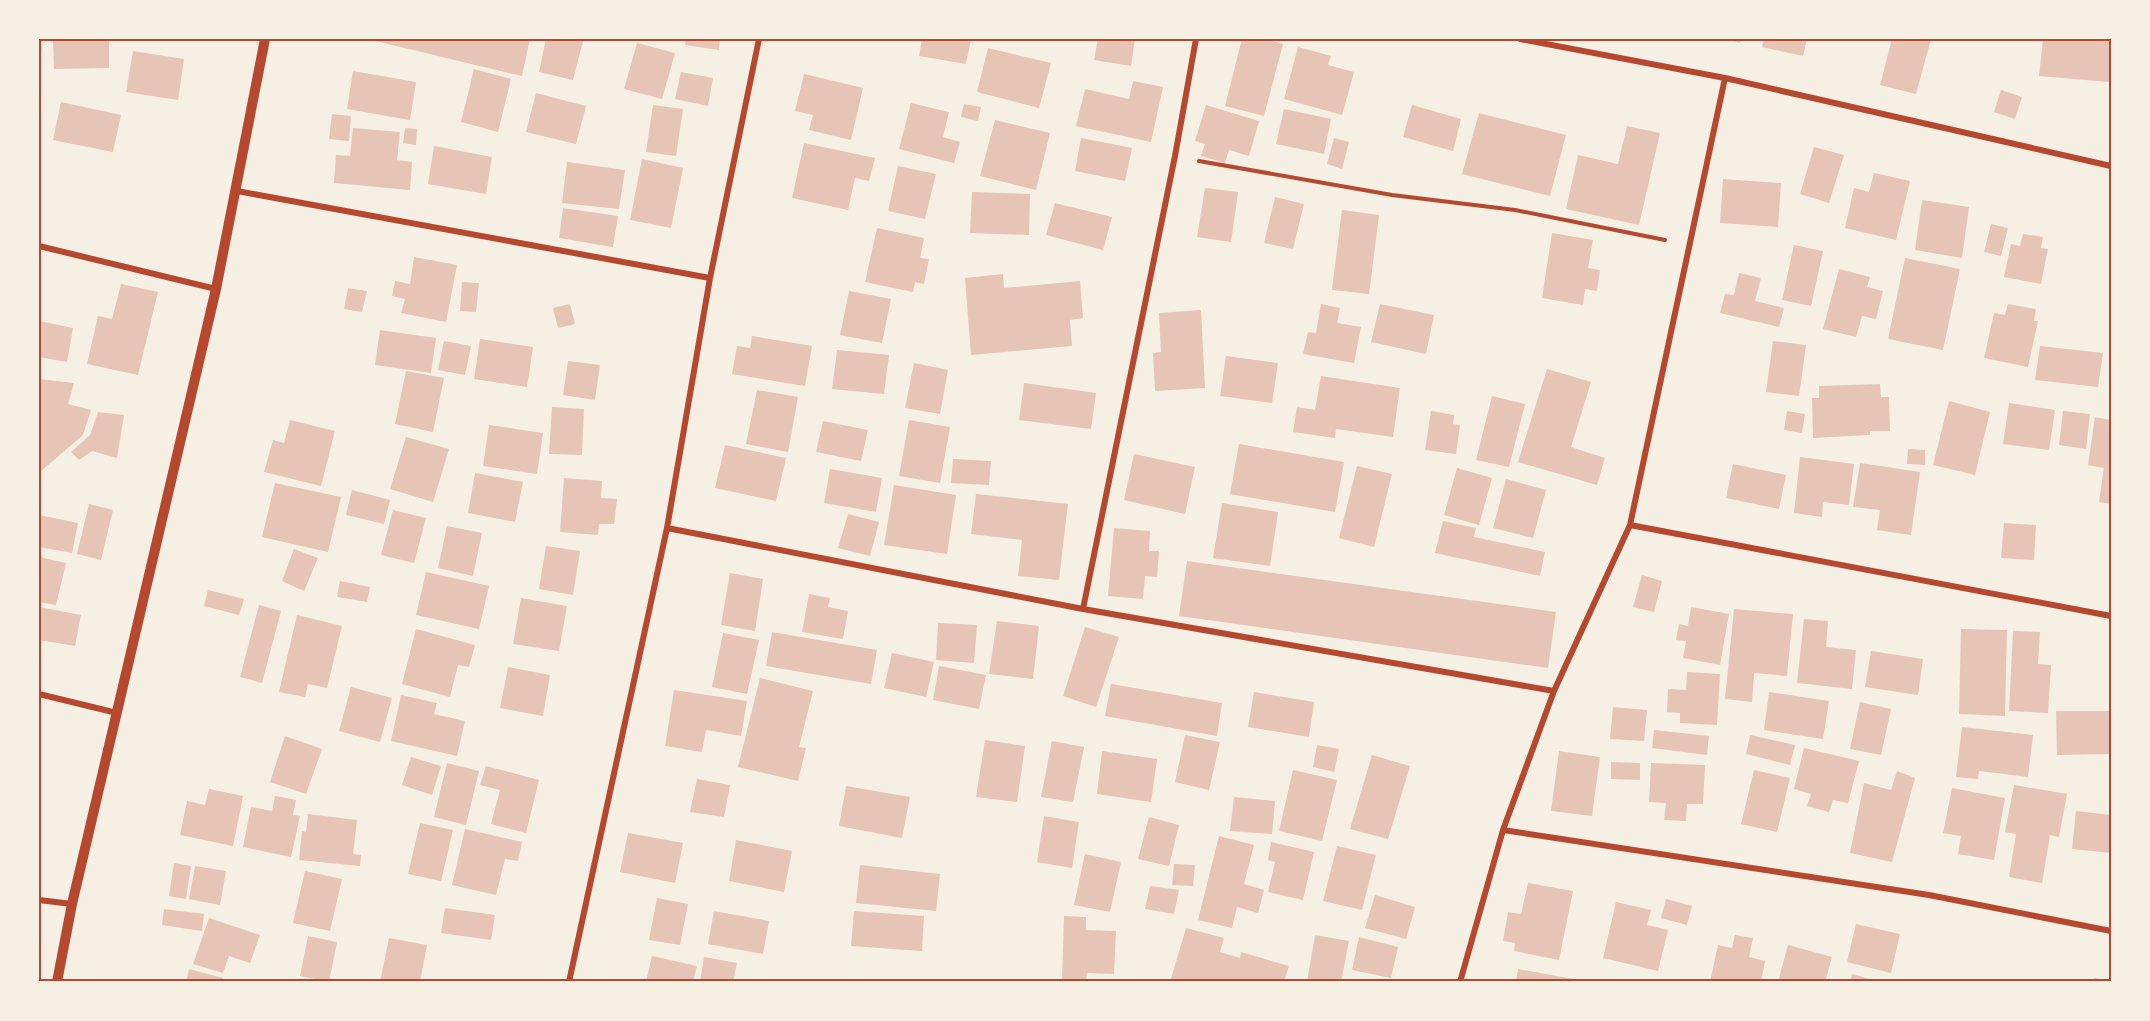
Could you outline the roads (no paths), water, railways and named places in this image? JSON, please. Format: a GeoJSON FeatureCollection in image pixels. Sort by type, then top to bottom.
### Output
{"type":"FeatureCollection","features":[{"type":"Feature","properties":{"kind":"street"},"geometry":{"type":"LineString","coordinates":[[57,982],[72,904],[216,289],[265,39]]}},
{"type":"Feature","properties":{"kind":"street"},"geometry":{"type":"LineString","coordinates":[[569,982],[667,528],[710,278],[759,39]]}},
{"type":"Feature","properties":{"kind":"street"},"geometry":{"type":"LineString","coordinates":[[1083,609],[1175,156],[1196,39]]}},
{"type":"Feature","properties":{"kind":"street"},"geometry":{"type":"LineString","coordinates":[[1520,39],[1725,78],[2111,166]]}},
{"type":"Feature","properties":{"kind":"street"},"geometry":{"type":"LineString","coordinates":[[1460,982],[1503,830],[1554,691],[1630,525],[1725,78]]}},
{"type":"Feature","properties":{"kind":"street"},"geometry":{"type":"LineString","coordinates":[[237,191],[710,278]]}},
{"type":"Feature","properties":{"kind":"street"},"geometry":{"type":"LineString","coordinates":[[39,246],[216,289]]}},
{"type":"Feature","properties":{"kind":"street"},"geometry":{"type":"LineString","coordinates":[[1630,525],[2111,616]]}},
{"type":"Feature","properties":{"kind":"street"},"geometry":{"type":"LineString","coordinates":[[667,528],[1083,609],[1554,691]]}},
{"type":"Feature","properties":{"kind":"street"},"geometry":{"type":"LineString","coordinates":[[39,694],[118,713]]}},
{"type":"Feature","properties":{"kind":"street"},"geometry":{"type":"LineString","coordinates":[[1503,830],[1929,895],[2111,931]]}},
{"type":"Feature","properties":{"kind":"street"},"geometry":{"type":"LineString","coordinates":[[39,900],[72,904]]}}]}
